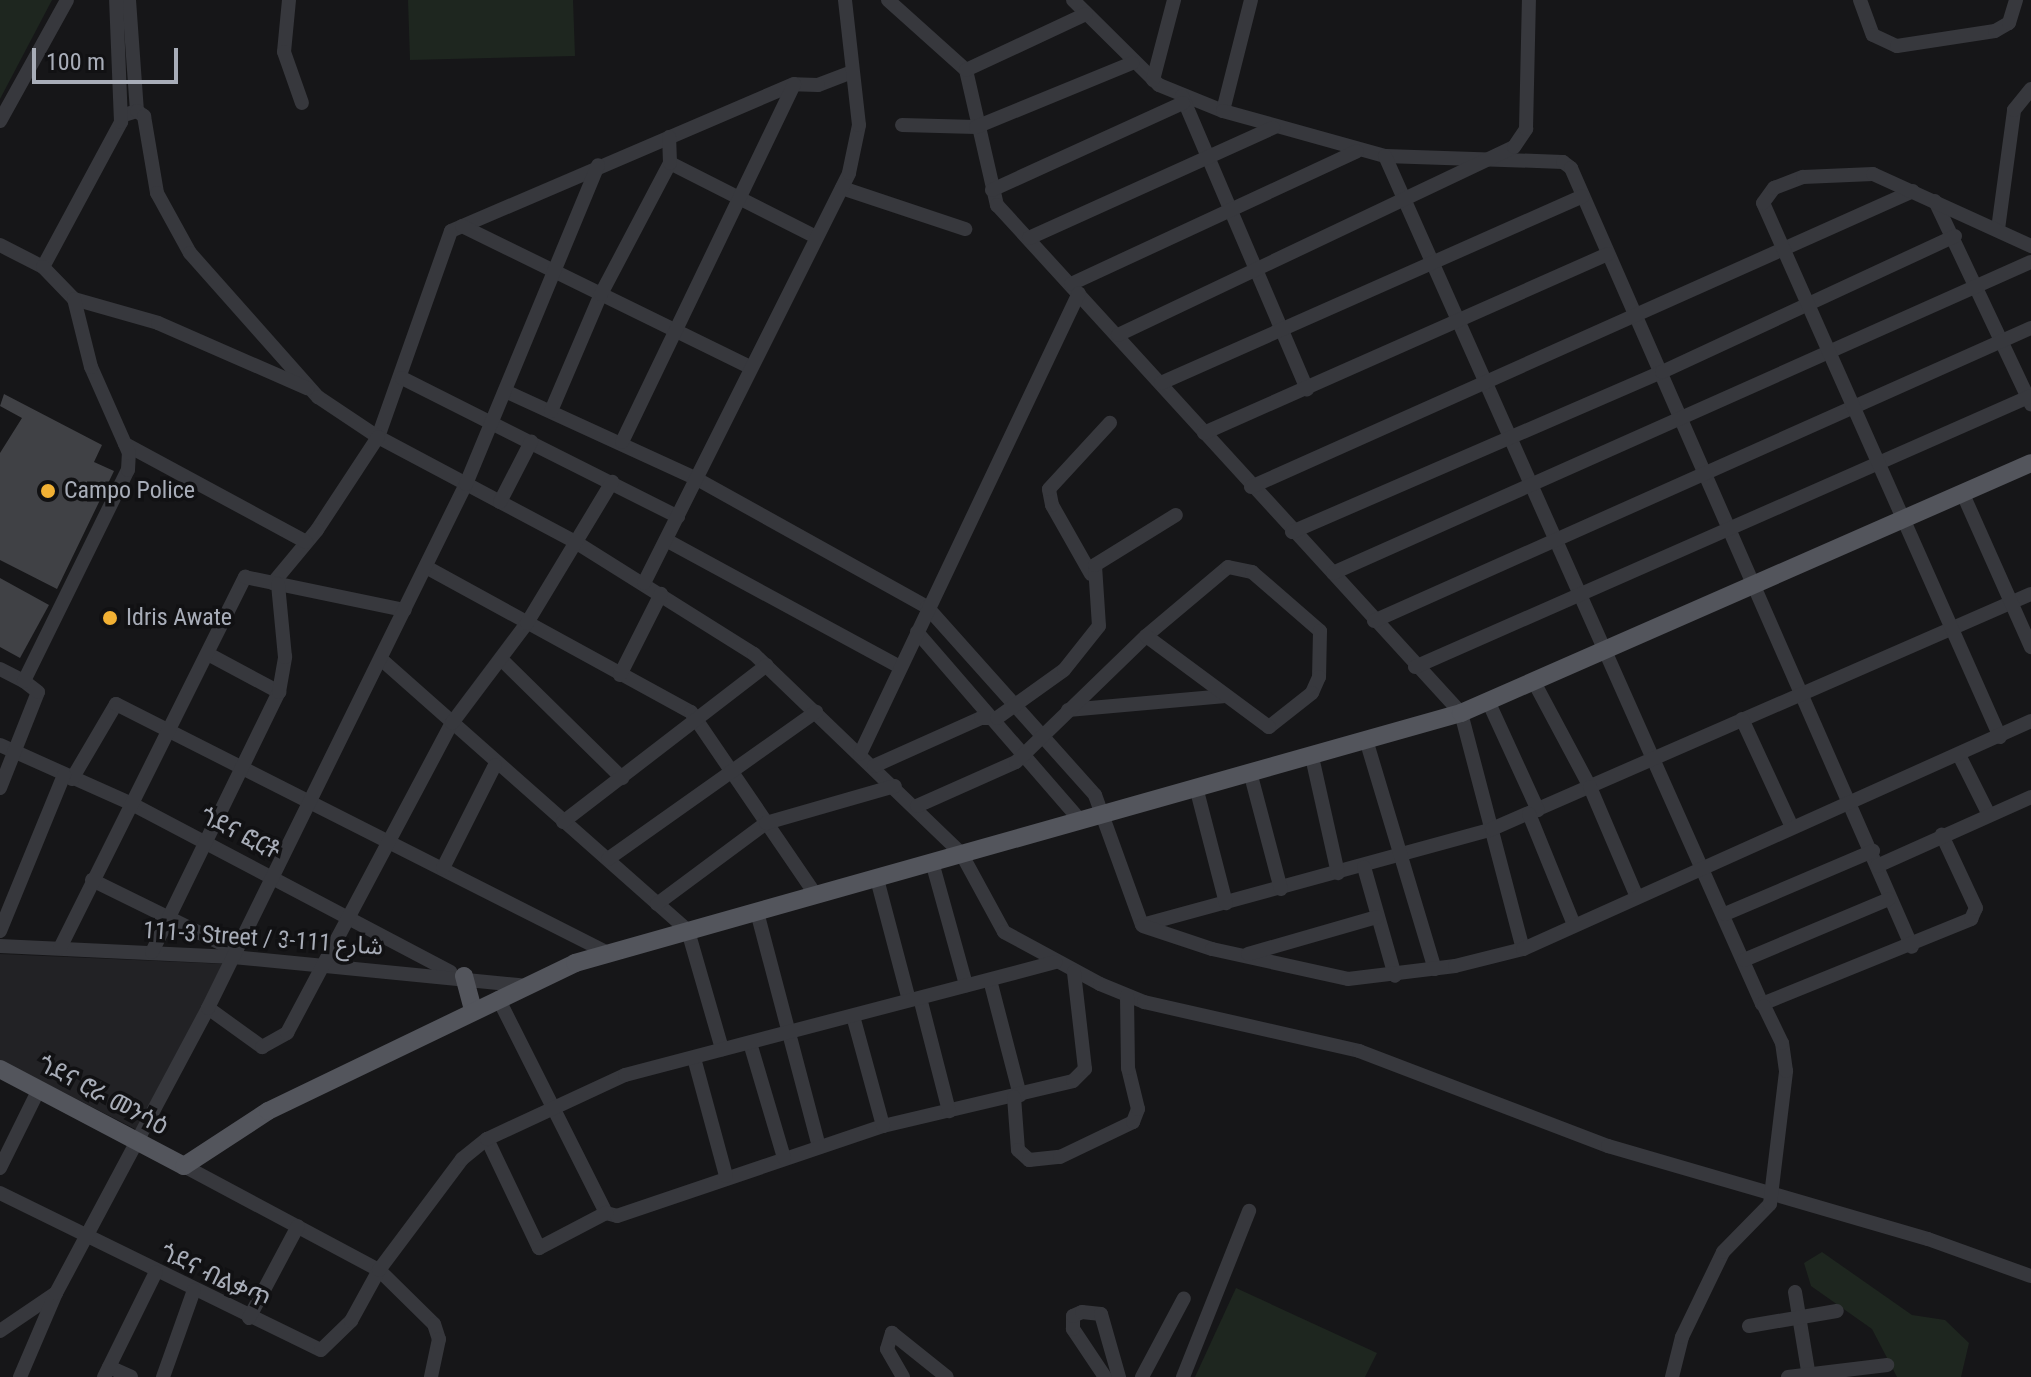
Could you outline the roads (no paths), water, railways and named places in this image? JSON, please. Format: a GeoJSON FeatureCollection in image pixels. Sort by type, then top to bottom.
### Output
{"type":"FeatureCollection","features":[{"type":"Feature","properties":{"kind":"main road"},"geometry":{"type":"LineString","coordinates":[[184,1166],[243,1124],[521,985],[606,952],[877,879],[1077,817],[1367,743],[1461,713],[2031,463]]}},
{"type":"Feature","properties":{"kind":"main road"},"geometry":{"type":"LineString","coordinates":[[459,975],[473,1009]]}},
{"type":"Feature","properties":{"kind":"main road","name":"ጎደና ሮራ መንሳዕ"},"geometry":{"type":"LineString","coordinates":[[0,1069],[184,1166]]}},
{"type":"Feature","properties":{"kind":"street"},"geometry":{"type":"LineString","coordinates":[[0,121],[67,0]]}},
{"type":"Feature","properties":{"kind":"street"},"geometry":{"type":"LineString","coordinates":[[116,0],[130,113]]}},
{"type":"Feature","properties":{"kind":"street"},"geometry":{"type":"LineString","coordinates":[[43,267],[130,113],[129,0]]}},
{"type":"Feature","properties":{"kind":"street"},"geometry":{"type":"LineString","coordinates":[[289,0],[284,52],[302,103]]}},
{"type":"Feature","properties":{"kind":"street"},"geometry":{"type":"LineString","coordinates":[[644,583],[697,479],[748,366],[842,188],[859,141],[845,0]]}},
{"type":"Feature","properties":{"kind":"street"},"geometry":{"type":"LineString","coordinates":[[888,0],[966,70],[976,127],[997,205],[1118,335],[1415,667],[1461,713],[1523,949]]}},
{"type":"Feature","properties":{"kind":"street"},"geometry":{"type":"LineString","coordinates":[[1073,0],[1132,63],[1182,100],[1273,128],[1385,156],[1566,162],[1685,420],[1912,947]]}},
{"type":"Feature","properties":{"kind":"street"},"geometry":{"type":"LineString","coordinates":[[1153,80],[1174,0]]}},
{"type":"Feature","properties":{"kind":"street"},"geometry":{"type":"LineString","coordinates":[[1223,111],[1251,0]]}},
{"type":"Feature","properties":{"kind":"street"},"geometry":{"type":"LineString","coordinates":[[1118,335],[1491,161],[1526,129],[1529,0]]}},
{"type":"Feature","properties":{"kind":"street"},"geometry":{"type":"LineString","coordinates":[[1860,0],[1873,35],[1897,46],[1995,31],[2009,23],[2016,0]]}},
{"type":"Feature","properties":{"kind":"street"},"geometry":{"type":"LineString","coordinates":[[966,70],[1086,14]]}},
{"type":"Feature","properties":{"kind":"street"},"geometry":{"type":"LineString","coordinates":[[902,125],[976,127],[1132,63]]}},
{"type":"Feature","properties":{"kind":"street"},"geometry":{"type":"LineString","coordinates":[[152,952],[279,692],[285,657],[275,583],[378,437],[402,378],[444,239],[462,226],[598,165],[794,84],[818,85],[852,72]]}},
{"type":"Feature","properties":{"kind":"street"},"geometry":{"type":"LineString","coordinates":[[622,442],[794,84]]}},
{"type":"Feature","properties":{"kind":"street"},"geometry":{"type":"LineString","coordinates":[[1998,229],[2014,110],[2031,89]]}},
{"type":"Feature","properties":{"kind":"street"},"geometry":{"type":"LineString","coordinates":[[1182,100],[1307,389]]}},
{"type":"Feature","properties":{"kind":"street"},"geometry":{"type":"LineString","coordinates":[[992,190],[1182,100]]}},
{"type":"Feature","properties":{"kind":"street"},"geometry":{"type":"LineString","coordinates":[[130,113],[144,116],[157,193],[175,231],[312,390]]}},
{"type":"Feature","properties":{"kind":"street"},"geometry":{"type":"LineString","coordinates":[[1029,238],[1273,128]]}},
{"type":"Feature","properties":{"kind":"street"},"geometry":{"type":"LineString","coordinates":[[551,411],[601,294],[670,163],[669,137]]}},
{"type":"Feature","properties":{"kind":"street"},"geometry":{"type":"LineString","coordinates":[[860,754],[1075,289],[1357,151]]}},
{"type":"Feature","properties":{"kind":"street"},"geometry":{"type":"LineString","coordinates":[[1385,156],[1462,321],[1553,539],[1782,1043],[1786,1071],[1767,1210],[1723,1252],[1682,1337],[1672,1377]]}},
{"type":"Feature","properties":{"kind":"street"},"geometry":{"type":"LineString","coordinates":[[670,163],[814,236]]}},
{"type":"Feature","properties":{"kind":"street"},"geometry":{"type":"LineString","coordinates":[[20,1377],[56,1293],[90,1239],[208,1008],[466,484],[550,271],[598,165]]}},
{"type":"Feature","properties":{"kind":"street"},"geometry":{"type":"LineString","coordinates":[[2000,737],[1858,407],[1763,203],[1774,188],[1842,173],[1893,179],[2031,246]]}},
{"type":"Feature","properties":{"kind":"street"},"geometry":{"type":"LineString","coordinates":[[842,188],[965,229]]}},
{"type":"Feature","properties":{"kind":"street"},"geometry":{"type":"LineString","coordinates":[[1251,487],[1913,191]]}},
{"type":"Feature","properties":{"kind":"street"},"geometry":{"type":"LineString","coordinates":[[1161,383],[1582,196]]}},
{"type":"Feature","properties":{"kind":"street"},"geometry":{"type":"LineString","coordinates":[[1415,667],[1729,527],[2030,399],[1981,287],[1935,201]]}},
{"type":"Feature","properties":{"kind":"street"},"geometry":{"type":"LineString","coordinates":[[462,226],[748,366]]}},
{"type":"Feature","properties":{"kind":"street"},"geometry":{"type":"LineString","coordinates":[[1292,532],[1662,372],[1955,236]]}},
{"type":"Feature","properties":{"kind":"street"},"geometry":{"type":"LineString","coordinates":[[0,245],[43,267],[74,299],[95,380],[125,444],[128,470],[24,681]]}},
{"type":"Feature","properties":{"kind":"street"},"geometry":{"type":"LineString","coordinates":[[1204,433],[1608,254]]}},
{"type":"Feature","properties":{"kind":"street"},"geometry":{"type":"LineString","coordinates":[[1333,573],[1685,420],[2031,262]]}},
{"type":"Feature","properties":{"kind":"street"},"geometry":{"type":"LineString","coordinates":[[74,299],[158,323],[312,390],[378,437],[577,543],[644,583],[767,665],[917,806],[961,853],[1004,932],[1074,972],[1127,996],[1359,1051],[1608,1146],[1771,1196],[1928,1239],[2031,1276]]}},
{"type":"Feature","properties":{"kind":"street"},"geometry":{"type":"LineString","coordinates":[[1374,621],[2031,328]]}},
{"type":"Feature","properties":{"kind":"street"},"geometry":{"type":"LineString","coordinates":[[402,378],[678,517]]}},
{"type":"Feature","properties":{"kind":"street"},"geometry":{"type":"LineString","coordinates":[[505,391],[697,479],[927,607],[1044,732],[1101,812],[1142,925]]}},
{"type":"Feature","properties":{"kind":"street"},"geometry":{"type":"LineString","coordinates":[[874,766],[981,718],[997,718],[1064,670],[1092,639],[1101,613],[1091,574],[1052,505],[1049,489],[1110,423]]}},
{"type":"Feature","properties":{"kind":"street"},"geometry":{"type":"LineString","coordinates":[[500,502],[531,442]]}},
{"type":"Feature","properties":{"kind":"street"},"geometry":{"type":"LineString","coordinates":[[125,444],[306,542]]}},
{"type":"Feature","properties":{"kind":"street"},"geometry":{"type":"LineString","coordinates":[[208,1008],[270,1047],[287,1033],[386,839],[452,723],[527,623],[612,482]]}},
{"type":"Feature","properties":{"kind":"street"},"geometry":{"type":"LineString","coordinates":[[1962,492],[2031,647]]}},
{"type":"Feature","properties":{"kind":"street"},"geometry":{"type":"LineString","coordinates":[[1091,574],[1095,565],[1176,515]]}},
{"type":"Feature","properties":{"kind":"street"},"geometry":{"type":"LineString","coordinates":[[666,540],[900,667]]}},
{"type":"Feature","properties":{"kind":"street"},"geometry":{"type":"LineString","coordinates":[[426,567],[691,712],[730,774],[816,895]]}},
{"type":"Feature","properties":{"kind":"street"},"geometry":{"type":"LineString","coordinates":[[917,806],[1027,753],[1044,732],[1146,636],[1228,567],[1252,572],[1320,631],[1319,677],[1312,693],[1276,726],[1261,724],[1146,636]]}},
{"type":"Feature","properties":{"kind":"street"},"geometry":{"type":"LineString","coordinates":[[60,948],[245,577],[405,610]]}},
{"type":"Feature","properties":{"kind":"street"},"geometry":{"type":"LineString","coordinates":[[620,675],[661,594]]}},
{"type":"Feature","properties":{"kind":"street"},"geometry":{"type":"LineString","coordinates":[[1142,925],[1364,867],[1492,829],[2031,594]]}},
{"type":"Feature","properties":{"kind":"street"},"geometry":{"type":"LineString","coordinates":[[917,632],[997,718],[1077,817]]}},
{"type":"Feature","properties":{"kind":"street"},"geometry":{"type":"LineString","coordinates":[[208,654],[279,692]]}},
{"type":"Feature","properties":{"kind":"street"},"geometry":{"type":"LineString","coordinates":[[501,659],[622,778]]}},
{"type":"Feature","properties":{"kind":"street"},"geometry":{"type":"LineString","coordinates":[[382,660],[495,765],[608,859],[688,931],[722,1049]]}},
{"type":"Feature","properties":{"kind":"street"},"geometry":{"type":"LineString","coordinates":[[563,822],[697,723],[767,665]]}},
{"type":"Feature","properties":{"kind":"street"},"geometry":{"type":"LineString","coordinates":[[0,669],[38,690],[7,749],[0,788]]}},
{"type":"Feature","properties":{"kind":"street"},"geometry":{"type":"LineString","coordinates":[[1534,682],[1590,787],[1637,897]]}},
{"type":"Feature","properties":{"kind":"street"},"geometry":{"type":"LineString","coordinates":[[1068,710],[1225,696]]}},
{"type":"Feature","properties":{"kind":"street"},"geometry":{"type":"LineString","coordinates":[[1488,701],[1534,812],[1574,925]]}},
{"type":"Feature","properties":{"kind":"street"},"geometry":{"type":"LineString","coordinates":[[0,931],[68,777],[114,704],[168,728],[310,804],[386,839],[606,952]]}},
{"type":"Feature","properties":{"kind":"street"},"geometry":{"type":"LineString","coordinates":[[608,859],[816,712]]}},
{"type":"Feature","properties":{"kind":"street"},"geometry":{"type":"LineString","coordinates":[[1742,719],[1792,827]]}},
{"type":"Feature","properties":{"kind":"street"},"geometry":{"type":"LineString","coordinates":[[1142,925],[1244,955],[1348,979],[1395,976],[1523,949],[2031,721]]}},
{"type":"Feature","properties":{"kind":"street"},"geometry":{"type":"LineString","coordinates":[[1367,743],[1435,969]]}},
{"type":"Feature","properties":{"kind":"street","name":"ጎደና ፎርቶ"},"geometry":{"type":"LineString","coordinates":[[7,749],[132,804],[459,975]]}},
{"type":"Feature","properties":{"kind":"street"},"geometry":{"type":"LineString","coordinates":[[1959,755],[1989,815]]}},
{"type":"Feature","properties":{"kind":"street"},"geometry":{"type":"LineString","coordinates":[[1312,757],[1338,873]]}},
{"type":"Feature","properties":{"kind":"street"},"geometry":{"type":"LineString","coordinates":[[443,868],[495,765]]}},
{"type":"Feature","properties":{"kind":"street"},"geometry":{"type":"LineString","coordinates":[[1250,772],[1281,889]]}},
{"type":"Feature","properties":{"kind":"street"},"geometry":{"type":"LineString","coordinates":[[657,904],[766,823],[895,786]]}},
{"type":"Feature","properties":{"kind":"street"},"geometry":{"type":"LineString","coordinates":[[1196,787],[1226,903]]}},
{"type":"Feature","properties":{"kind":"street"},"geometry":{"type":"LineString","coordinates":[[1725,914],[1942,835],[2031,797]]}},
{"type":"Feature","properties":{"kind":"street"},"geometry":{"type":"LineString","coordinates":[[1764,1006],[1912,947],[1975,912],[1942,835]]}},
{"type":"Feature","properties":{"kind":"street"},"geometry":{"type":"LineString","coordinates":[[932,862],[966,985]]}},
{"type":"Feature","properties":{"kind":"street"},"geometry":{"type":"LineString","coordinates":[[1364,867],[1395,976]]}},
{"type":"Feature","properties":{"kind":"street"},"geometry":{"type":"LineString","coordinates":[[877,879],[949,1111]]}},
{"type":"Feature","properties":{"kind":"street"},"geometry":{"type":"LineString","coordinates":[[92,880],[235,954]]}},
{"type":"Feature","properties":{"kind":"street"},"geometry":{"type":"LineString","coordinates":[[1744,960],[1889,899]]}},
{"type":"Feature","properties":{"kind":"street"},"geometry":{"type":"LineString","coordinates":[[757,912],[819,1147]]}},
{"type":"Feature","properties":{"kind":"street"},"geometry":{"type":"LineString","coordinates":[[1244,955],[1377,917]]}},
{"type":"Feature","properties":{"kind":"street","name":"111-3 Street / شارع 111-3"},"geometry":{"type":"LineString","coordinates":[[0,946],[235,954],[323,965],[459,975],[521,985]]}},
{"type":"Feature","properties":{"kind":"street"},"geometry":{"type":"LineString","coordinates":[[379,1270],[462,1159],[487,1139],[553,1105],[625,1075],[1055,962]]}},
{"type":"Feature","properties":{"kind":"street"},"geometry":{"type":"LineString","coordinates":[[487,1139],[539,1248],[606,1213],[640,1211],[726,1176],[883,1126],[1017,1096],[1085,1072],[1074,972]]}},
{"type":"Feature","properties":{"kind":"street"},"geometry":{"type":"LineString","coordinates":[[990,980],[1017,1096],[1018,1150],[1029,1160],[1060,1157],[1133,1122],[1138,1109],[1128,1068],[1127,996]]}},
{"type":"Feature","properties":{"kind":"street"},"geometry":{"type":"LineString","coordinates":[[498,998],[606,1213]]}},
{"type":"Feature","properties":{"kind":"street"},"geometry":{"type":"LineString","coordinates":[[853,1016],[883,1126]]}},
{"type":"Feature","properties":{"kind":"street"},"geometry":{"type":"LineString","coordinates":[[750,1043],[784,1158]]}},
{"type":"Feature","properties":{"kind":"street"},"geometry":{"type":"LineString","coordinates":[[694,1058],[726,1176]]}},
{"type":"Feature","properties":{"kind":"street"},"geometry":{"type":"LineString","coordinates":[[0,1168],[39,1089]]}},
{"type":"Feature","properties":{"kind":"street"},"geometry":{"type":"LineString","coordinates":[[184,1166],[379,1270],[434,1324],[439,1339],[431,1377]]}},
{"type":"Feature","properties":{"kind":"street","name":"ጎደና ብልቃጥ"},"geometry":{"type":"LineString","coordinates":[[0,1193],[249,1318],[321,1350],[351,1321],[379,1270]]}},
{"type":"Feature","properties":{"kind":"street"},"geometry":{"type":"LineString","coordinates":[[1183,1377],[1249,1211]]}},
{"type":"Feature","properties":{"kind":"street"},"geometry":{"type":"LineString","coordinates":[[249,1318],[298,1226]]}},
{"type":"Feature","properties":{"kind":"street"},"geometry":{"type":"LineString","coordinates":[[131,1377],[106,1372],[156,1272]]}},
{"type":"Feature","properties":{"kind":"street"},"geometry":{"type":"LineString","coordinates":[[163,1377],[194,1290]]}},
{"type":"Feature","properties":{"kind":"street"},"geometry":{"type":"LineString","coordinates":[[1795,1292],[1809,1375]]}},
{"type":"Feature","properties":{"kind":"street"},"geometry":{"type":"LineString","coordinates":[[0,1331],[56,1293]]}},
{"type":"Feature","properties":{"kind":"street"},"geometry":{"type":"LineString","coordinates":[[1142,1377],[1184,1298]]}},
{"type":"Feature","properties":{"kind":"street"},"geometry":{"type":"LineString","coordinates":[[1749,1326],[1837,1311]]}},
{"type":"Feature","properties":{"kind":"street"},"geometry":{"type":"LineString","coordinates":[[1105,1377],[1073,1329],[1073,1316],[1082,1312],[1101,1314],[1119,1377]]}},
{"type":"Feature","properties":{"kind":"street"},"geometry":{"type":"LineString","coordinates":[[903,1377],[887,1349],[892,1333],[947,1377]]}},
{"type":"Feature","properties":{"kind":"street"},"geometry":{"type":"LineString","coordinates":[[1788,1377],[1887,1365]]}},
{"type":"Feature","properties":{"kind":"place","name":"Campo Police"},"geometry":{"type":"Point","coordinates":[48,491]}},
{"type":"Feature","properties":{"kind":"place","name":"Idris Awate"},"geometry":{"type":"Point","coordinates":[110,618]}}]}
